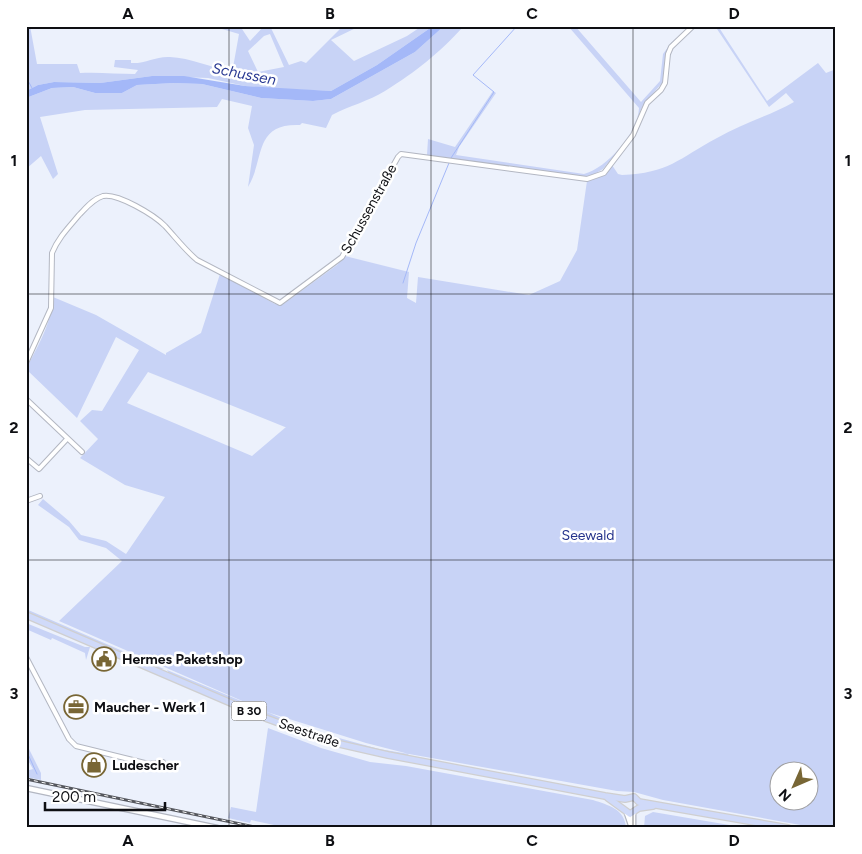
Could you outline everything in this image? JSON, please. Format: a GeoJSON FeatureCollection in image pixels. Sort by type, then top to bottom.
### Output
{"type":"FeatureCollection","features":[{"type":"Feature","properties":{"kind":"main road","name":"Seestraße"},"geometry":{"type":"LineString","coordinates":[[26,615],[289,727],[332,742],[403,758],[605,796]]}},
{"type":"Feature","properties":{"kind":"main road","name":"B 30"},"geometry":{"type":"LineString","coordinates":[[605,796],[625,799],[634,797],[639,805],[657,805],[788,828]]}},
{"type":"Feature","properties":{"kind":"main road","name":"B 30"},"geometry":{"type":"LineString","coordinates":[[605,796],[630,813]]}},
{"type":"Feature","properties":{"kind":"main road"},"geometry":{"type":"LineString","coordinates":[[622,808],[625,799]]}},
{"type":"Feature","properties":{"kind":"main road"},"geometry":{"type":"LineString","coordinates":[[630,813],[639,805]]}},
{"type":"Feature","properties":{"kind":"street","name":"Schussenstraße"},"geometry":{"type":"LineString","coordinates":[[26,363],[51,308],[52,253],[72,224],[98,198],[115,196],[127,202],[164,225],[185,250],[197,260],[280,303],[342,257],[398,156],[402,154],[587,179],[604,172],[633,135],[647,104],[661,90],[665,83],[668,54],[671,47],[693,26]]}},
{"type":"Feature","properties":{"kind":"street"},"geometry":{"type":"LineString","coordinates":[[26,399],[66,439],[82,452]]}},
{"type":"Feature","properties":{"kind":"street"},"geometry":{"type":"LineString","coordinates":[[26,458],[39,469],[66,439]]}},
{"type":"Feature","properties":{"kind":"street"},"geometry":{"type":"LineString","coordinates":[[26,500],[40,496]]}},
{"type":"Feature","properties":{"kind":"street"},"geometry":{"type":"LineString","coordinates":[[26,657],[33,667],[69,739],[76,746],[149,764],[163,762]]}},
{"type":"Feature","properties":{"kind":"street"},"geometry":{"type":"LineString","coordinates":[[26,671],[33,667]]}},
{"type":"Feature","properties":{"kind":"street"},"geometry":{"type":"LineString","coordinates":[[26,788],[217,828]]}},
{"type":"Feature","properties":{"kind":"street"},"geometry":{"type":"LineString","coordinates":[[630,813],[632,828]]}},
{"type":"Feature","properties":{"kind":"green space"},"geometry":{"type":"Polygon","coordinates":[[[26,26],[30,26],[37,64],[77,64],[80,73],[135,74],[138,70],[114,67],[115,60],[131,60],[131,63],[136,63],[165,57],[178,58],[232,73],[239,34],[212,26],[240,26],[250,41],[264,26],[270,26],[289,65],[301,61],[306,63],[343,26],[360,26],[331,40],[354,61],[407,36],[419,28],[418,26],[426,29],[433,26],[377,65],[331,91],[245,86],[208,78],[152,76],[100,83],[54,82],[38,85],[26,91],[26,26]],[[270,34],[264,36],[248,51],[258,72],[284,67],[270,34]]]}},
{"type":"Feature","properties":{"kind":"green space"},"geometry":{"type":"Polygon","coordinates":[[[444,26],[464,26],[436,54],[397,84],[372,98],[332,115],[326,128],[302,123],[274,130],[267,136],[248,187],[254,145],[248,128],[252,106],[222,99],[217,107],[85,110],[40,117],[58,174],[53,179],[41,156],[26,169],[26,98],[52,88],[73,87],[95,93],[122,93],[137,85],[202,84],[261,98],[313,101],[331,99],[415,52],[444,26]]]}},
{"type":"Feature","properties":{"kind":"green space"},"geometry":{"type":"Polygon","coordinates":[[[568,26],[575,26],[641,102],[660,81],[663,54],[671,43],[691,26],[671,45],[663,82],[643,105],[637,119],[639,108],[568,26]]]}},
{"type":"Feature","properties":{"kind":"green space","name":"Seewald"},"geometry":{"type":"Polygon","coordinates":[[[715,26],[718,26],[767,101],[818,63],[826,73],[836,69],[836,828],[817,828],[663,800],[634,792],[617,791],[409,754],[366,743],[270,713],[59,621],[122,561],[106,548],[79,540],[69,527],[38,505],[43,499],[69,521],[81,535],[106,541],[126,554],[165,497],[125,485],[80,458],[98,439],[80,421],[92,410],[102,411],[139,350],[116,337],[77,418],[26,369],[47,325],[53,297],[96,315],[166,355],[166,353],[201,333],[220,274],[275,304],[282,305],[337,265],[345,256],[409,272],[407,298],[416,303],[418,277],[529,295],[560,281],[577,250],[587,181],[605,174],[612,165],[618,174],[622,175],[638,174],[662,168],[726,133],[794,102],[786,93],[769,107],[715,26]],[[148,372],[127,403],[252,456],[285,427],[148,372]]]}},
{"type":"Feature","properties":{"kind":"green space"},"geometry":{"type":"Polygon","coordinates":[[[493,91],[496,93],[459,147],[456,155],[584,174],[602,165],[611,157],[632,131],[628,139],[603,169],[589,177],[427,155],[428,139],[455,147],[493,91]]]}},
{"type":"Feature","properties":{"kind":"green space"},"geometry":{"type":"Polygon","coordinates":[[[26,609],[164,669],[160,669],[26,612],[26,609]]]}},
{"type":"Feature","properties":{"kind":"green space"},"geometry":{"type":"Polygon","coordinates":[[[26,623],[85,647],[90,647],[86,660],[85,653],[26,629],[26,623]]]}},
{"type":"Feature","properties":{"kind":"green space"},"geometry":{"type":"Polygon","coordinates":[[[167,670],[310,730],[379,749],[409,754],[406,756],[332,739],[287,724],[169,673],[167,670]]]}},
{"type":"Feature","properties":{"kind":"green space"},"geometry":{"type":"Polygon","coordinates":[[[268,728],[321,748],[370,762],[406,766],[593,800],[610,806],[619,812],[623,816],[626,828],[274,828],[274,825],[251,820],[250,823],[228,818],[231,807],[256,812],[268,728]]]}},
{"type":"Feature","properties":{"kind":"green space"},"geometry":{"type":"Polygon","coordinates":[[[26,743],[41,773],[41,780],[26,777],[26,771],[33,769],[26,757],[26,743]]]}},
{"type":"Feature","properties":{"kind":"green space"},"geometry":{"type":"Polygon","coordinates":[[[653,812],[747,828],[644,828],[645,816],[653,812]]]}},
{"type":"Feature","properties":{"kind":"water"},"geometry":{"type":"Polygon","coordinates":[[[433,26],[444,26],[415,52],[331,99],[313,101],[261,98],[202,84],[174,83],[137,85],[122,93],[95,93],[73,87],[52,88],[26,98],[26,91],[38,85],[54,82],[100,83],[152,76],[184,76],[245,86],[331,91],[377,65],[433,26]]]}},
{"type":"Feature","properties":{"kind":"waterway"},"geometry":{"type":"LineString","coordinates":[[451,158],[494,92],[473,75],[517,26]]}},
{"type":"Feature","properties":{"kind":"waterway"},"geometry":{"type":"LineString","coordinates":[[26,77],[32,88]]}},
{"type":"Feature","properties":{"kind":"waterway"},"geometry":{"type":"LineString","coordinates":[[403,283],[416,243],[449,163]]}},
{"type":"Feature","properties":{"kind":"waterway"},"geometry":{"type":"LineString","coordinates":[[26,750],[37,774]]}},
{"type":"Feature","properties":{"kind":"railway"},"geometry":{"type":"LineString","coordinates":[[26,779],[260,828]]}},
{"type":"Feature","properties":{"kind":"place","name":"Hermes Paketshop"},"geometry":{"type":"Point","coordinates":[104,659]}},
{"type":"Feature","properties":{"kind":"place","name":"Maucher - Werk 1"},"geometry":{"type":"Point","coordinates":[76,707]}},
{"type":"Feature","properties":{"kind":"place","name":"Ludescher"},"geometry":{"type":"Point","coordinates":[94,765]}},
{"type":"Feature","properties":{"kind":"water label","name":"Schussen"},"geometry":{"type":"Point","coordinates":[244,74]}}]}
